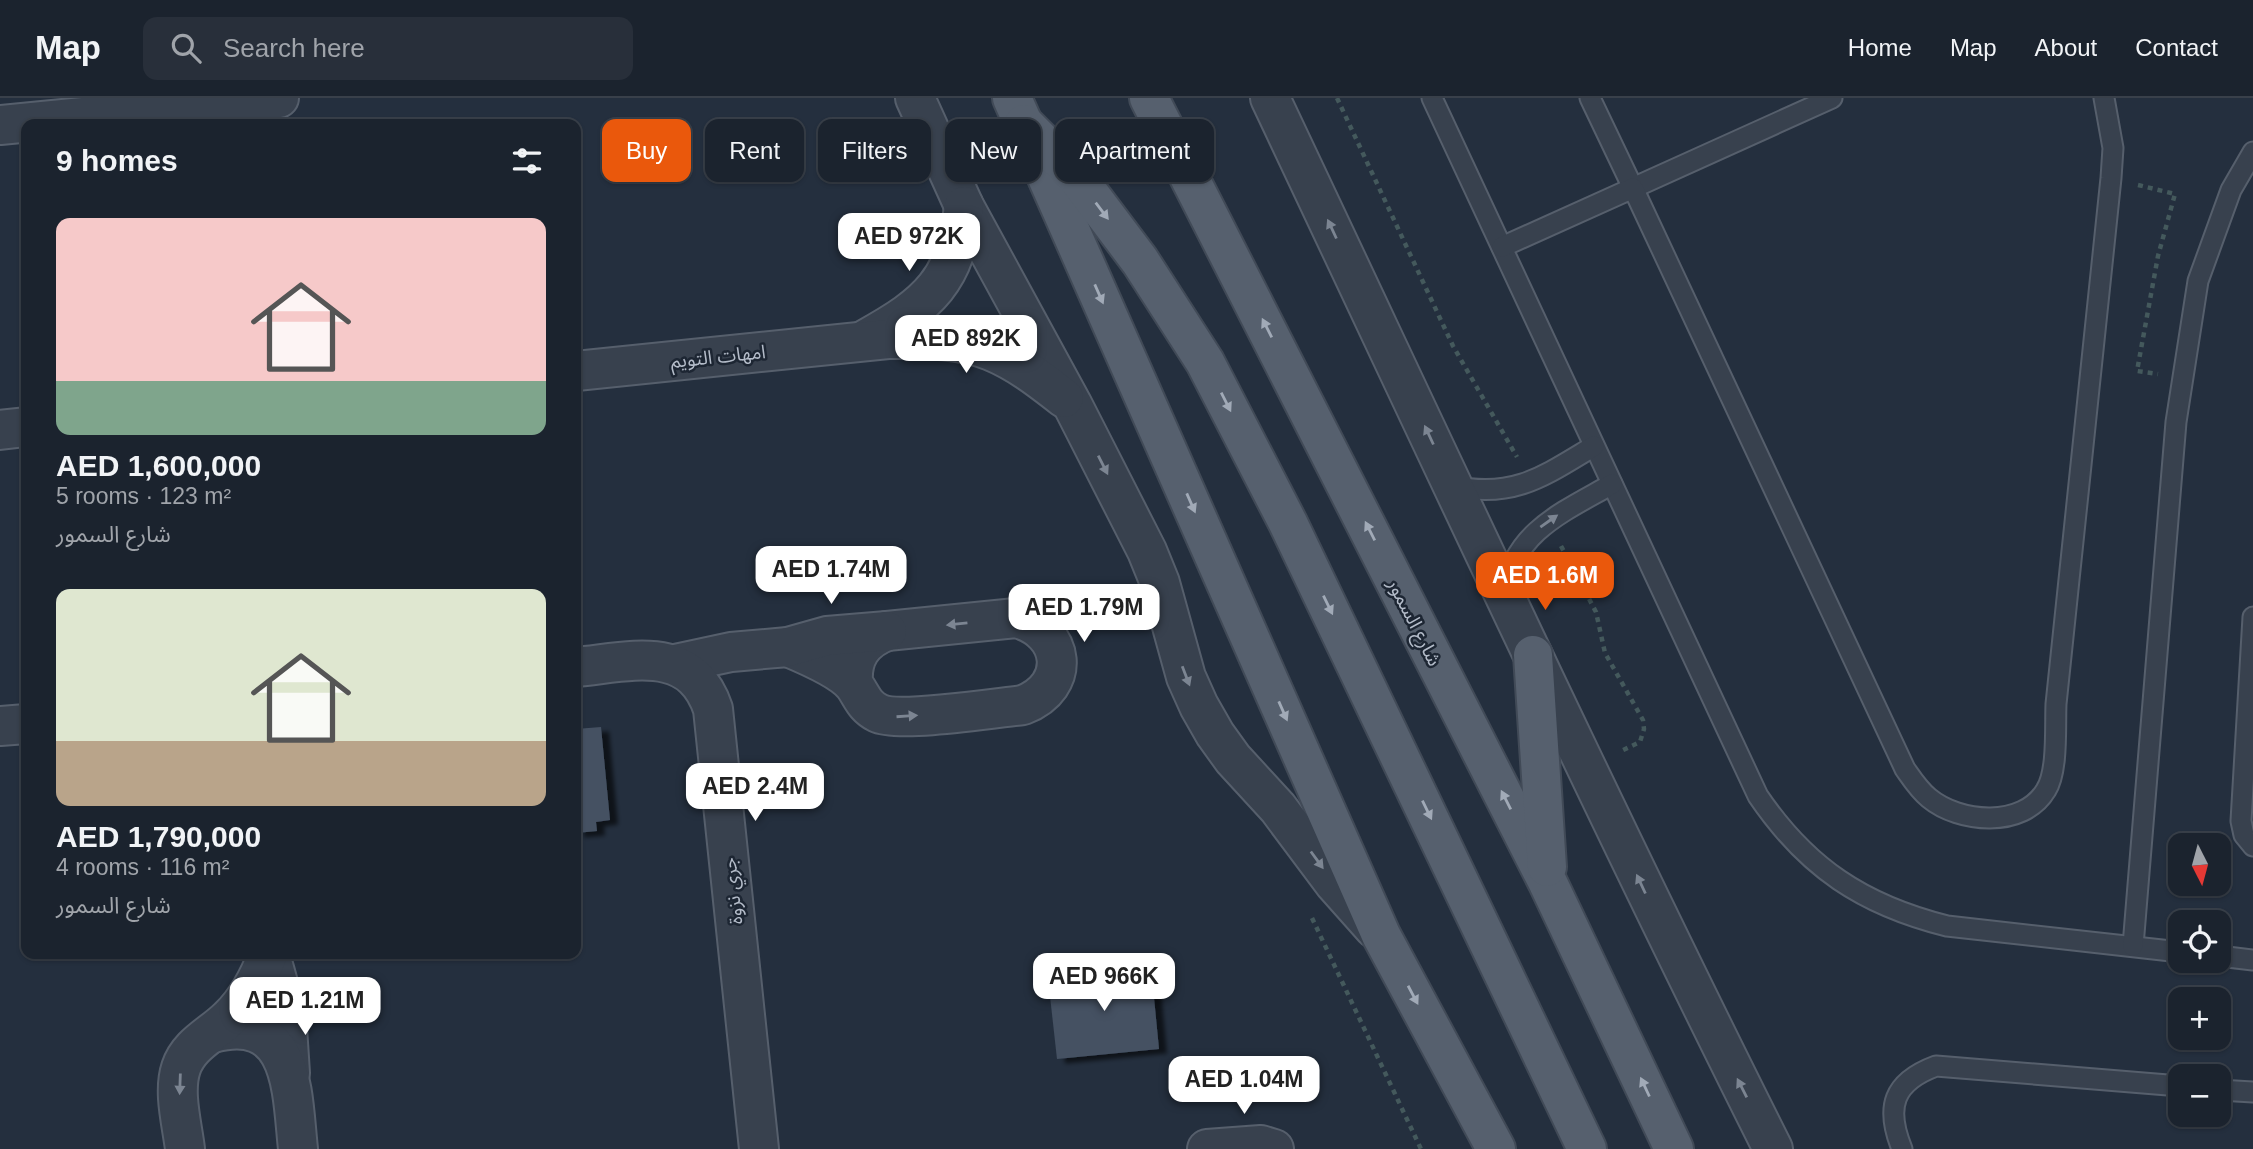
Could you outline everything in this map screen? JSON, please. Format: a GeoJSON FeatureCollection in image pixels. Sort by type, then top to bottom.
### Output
{"type":"FeatureCollection","features":[{"type":"Feature","properties":{"kind":"main road","name":"شارع السمور"},"geometry":{"type":"LineString","coordinates":[[1149,98],[1548,883],[1674,1149]]}},
{"type":"Feature","properties":{"kind":"main road"},"geometry":{"type":"LineString","coordinates":[[1018,111],[1381,935],[1496,1149]]}},
{"type":"Feature","properties":{"kind":"main road"},"geometry":{"type":"LineString","coordinates":[[1018,111],[1076,176],[1140,261],[1205,362],[1288,523],[1587,1149]]}},
{"type":"Feature","properties":{"kind":"main road"},"geometry":{"type":"LineString","coordinates":[[1533,655],[1548,883]]}},
{"type":"Feature","properties":{"kind":"street"},"geometry":{"type":"LineString","coordinates":[[122,119],[204,115],[279,98]]}},
{"type":"Feature","properties":{"kind":"street"},"geometry":{"type":"LineString","coordinates":[[915,98],[964,206],[1072,404],[1147,551],[1160,583],[1186,677],[1215,734],[1233,759],[1278,808],[1343,894],[1381,935]]}},
{"type":"Feature","properties":{"kind":"street"},"geometry":{"type":"LineString","coordinates":[[1270,98],[1645,894],[1773,1149]]}},
{"type":"Feature","properties":{"kind":"street"},"geometry":{"type":"LineString","coordinates":[[0,125],[21,124]]}},
{"type":"Feature","properties":{"kind":"street","name":"امهات التويم"},"geometry":{"type":"LineString","coordinates":[[861,341],[907,316],[925,301],[940,282],[958,244],[964,206]]}},
{"type":"Feature","properties":{"kind":"street","name":"امهات التويم"},"geometry":{"type":"LineString","coordinates":[[581,370],[861,341],[916,339],[966,344],[989,350],[1034,374],[1072,404]]}},
{"type":"Feature","properties":{"kind":"street"},"geometry":{"type":"LineString","coordinates":[[0,430],[21,428]]}},
{"type":"Feature","properties":{"kind":"street"},"geometry":{"type":"LineString","coordinates":[[581,666],[646,660],[675,664],[732,652],[788,647],[827,636],[1016,618],[1042,629],[1056,652],[1056,666],[1054,679],[1046,691],[1036,700],[1023,705],[889,717],[867,706],[853,684],[822,663],[788,647]]}},
{"type":"Feature","properties":{"kind":"street"},"geometry":{"type":"LineString","coordinates":[[853,684],[854,661],[859,650],[876,635],[887,631]]}},
{"type":"Feature","properties":{"kind":"street","name":"جري نزوة"},"geometry":{"type":"LineString","coordinates":[[675,664],[700,682],[713,709],[759,1149]]}},
{"type":"Feature","properties":{"kind":"street"},"geometry":{"type":"LineString","coordinates":[[0,726],[21,724]]}},
{"type":"Feature","properties":{"kind":"street"},"geometry":{"type":"LineString","coordinates":[[185,1149],[178,1086],[187,1054],[232,1016],[248,996],[266,959]]}},
{"type":"Feature","properties":{"kind":"street"},"geometry":{"type":"LineString","coordinates":[[270,959],[286,1012],[298,1149]]}},
{"type":"Feature","properties":{"kind":"street"},"geometry":{"type":"LineString","coordinates":[[213,1033],[229,1029],[246,1030],[262,1036],[280,1053],[290,1076]]}},
{"type":"Feature","properties":{"kind":"street"},"geometry":{"type":"LineString","coordinates":[[1207,1149],[1261,1145],[1274,1149]]}},
{"type":"Feature","properties":{"kind":"lane"},"geometry":{"type":"LineString","coordinates":[[1432,98],[1758,796],[1777,824],[1799,849],[1852,890],[1882,906],[1914,918],[1947,926],[2168,950]]}},
{"type":"Feature","properties":{"kind":"lane"},"geometry":{"type":"LineString","coordinates":[[1590,98],[1905,769],[1917,787],[1930,799],[1961,814],[1996,818],[2030,807],[2047,789],[2052,776],[2056,704],[2111,178],[2113,148],[2104,98]]}},
{"type":"Feature","properties":{"kind":"lane"},"geometry":{"type":"LineString","coordinates":[[1502,247],[1832,98]]}},
{"type":"Feature","properties":{"kind":"lane"},"geometry":{"type":"LineString","coordinates":[[2133,946],[2176,422],[2198,281],[2231,190],[2253,152]]}},
{"type":"Feature","properties":{"kind":"lane"},"geometry":{"type":"LineString","coordinates":[[1452,485],[1472,490],[1512,488],[1548,473],[1594,446]]}},
{"type":"Feature","properties":{"kind":"lane"},"geometry":{"type":"LineString","coordinates":[[1505,599],[1513,562],[1534,532],[1548,520],[1612,484]]}},
{"type":"Feature","properties":{"kind":"lane"},"geometry":{"type":"LineString","coordinates":[[2253,617],[2241,821],[2244,835],[2253,846]]}},
{"type":"Feature","properties":{"kind":"lane"},"geometry":{"type":"LineString","coordinates":[[2231,957],[2253,960]]}},
{"type":"Feature","properties":{"kind":"lane"},"geometry":{"type":"LineString","coordinates":[[1902,1149],[1893,1127],[1893,1106],[1902,1087],[1917,1073],[1936,1066],[2168,1085]]}},
{"type":"Feature","properties":{"kind":"lane"},"geometry":{"type":"LineString","coordinates":[[2231,1091],[2253,1093]]}},
{"type":"Feature","properties":{"kind":"path"},"geometry":{"type":"LineString","coordinates":[[2111,178],[2175,194],[2158,256],[2137,371],[2183,377]]}},
{"type":"Feature","properties":{"kind":"building"},"geometry":{"type":"Polygon","coordinates":[[[601,727],[610,820],[596,822],[597,831],[581,833],[581,729],[601,727]]]}},
{"type":"Feature","properties":{"kind":"building"},"geometry":{"type":"Polygon","coordinates":[[[1151,967],[1159,1049],[1057,1059],[1048,978],[1151,967]]]}}]}
